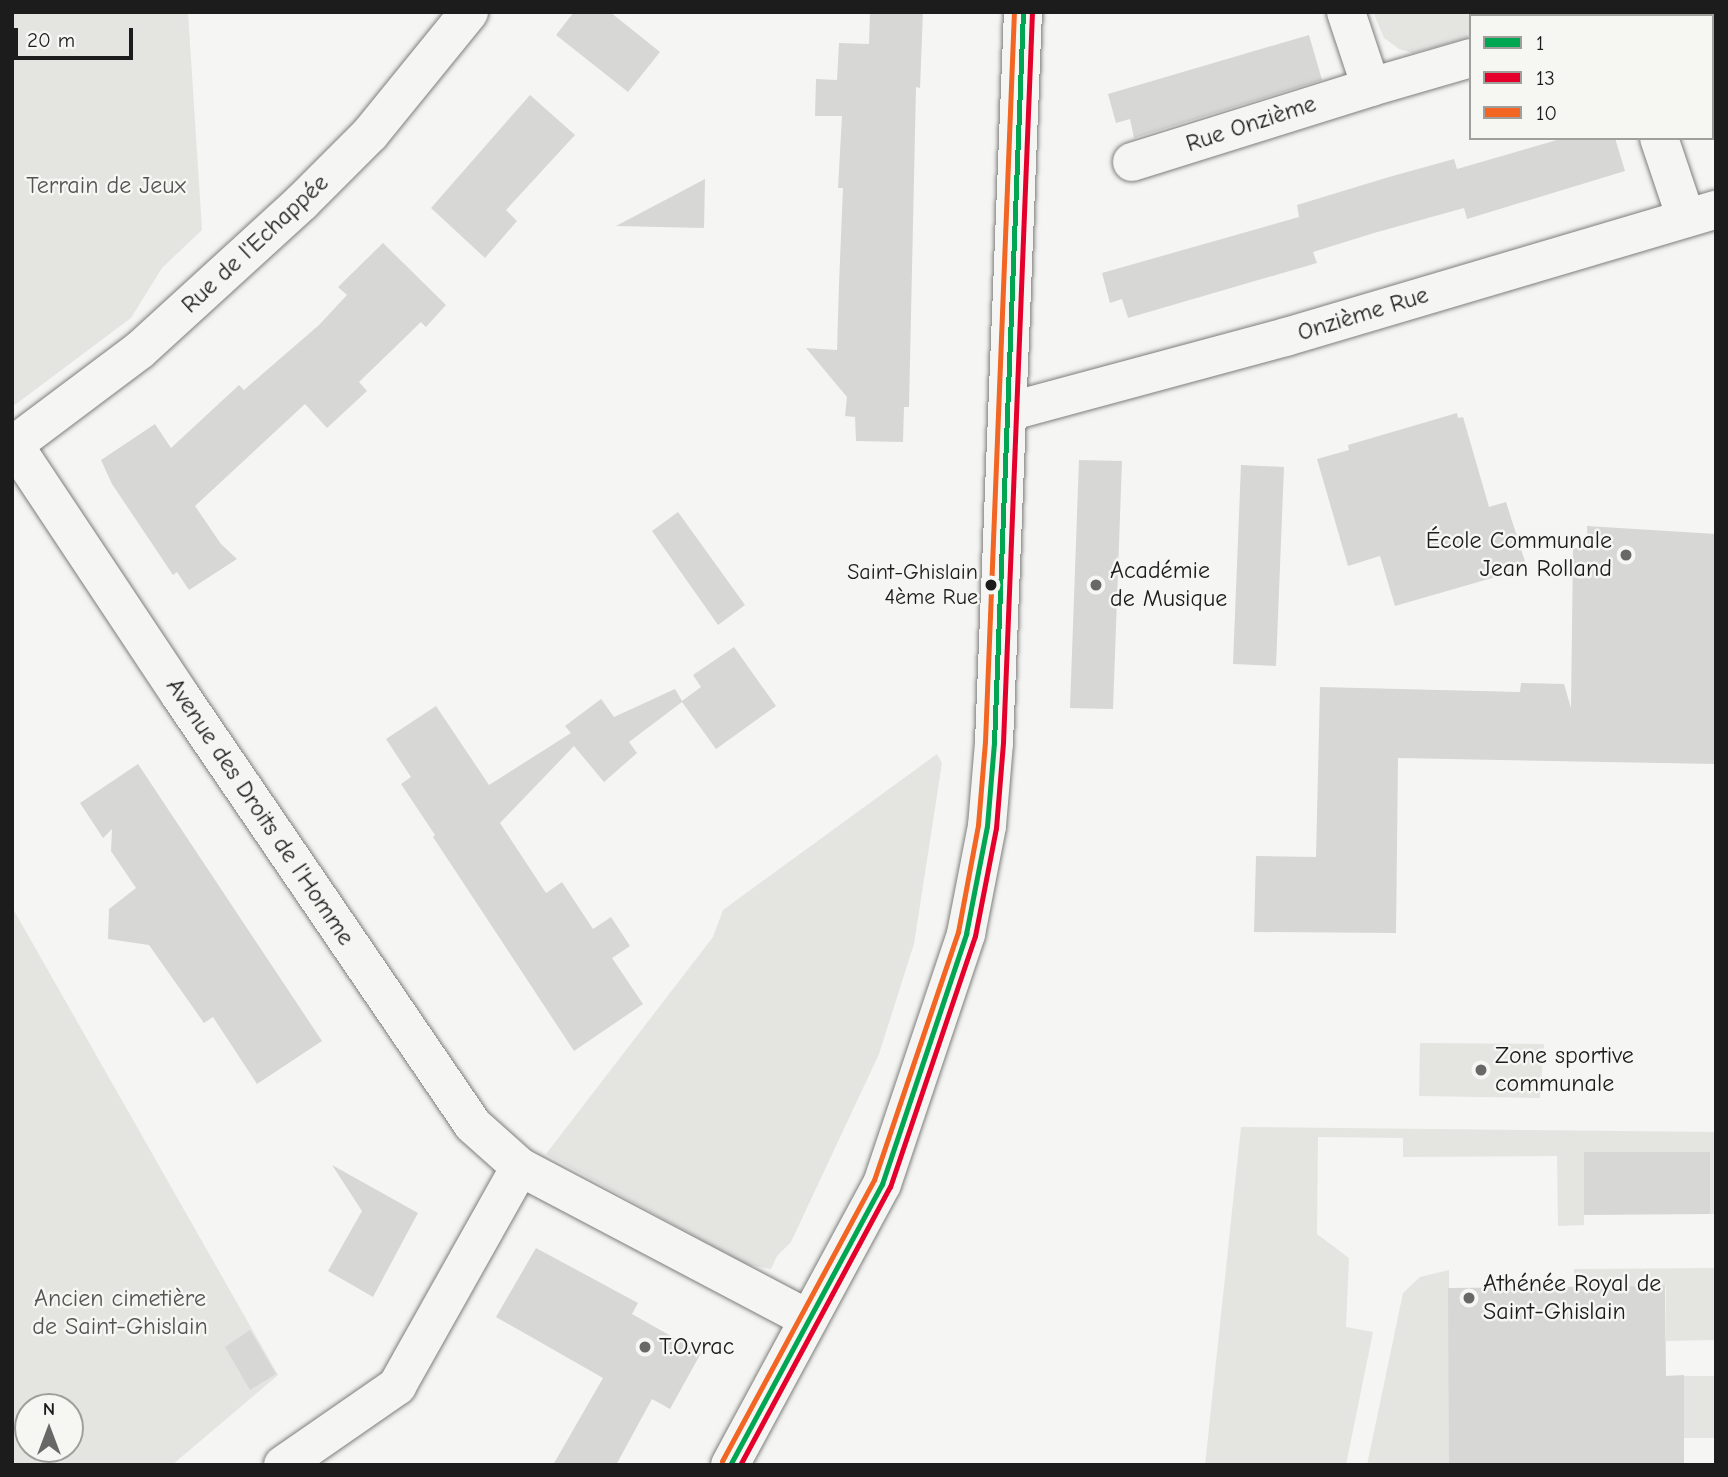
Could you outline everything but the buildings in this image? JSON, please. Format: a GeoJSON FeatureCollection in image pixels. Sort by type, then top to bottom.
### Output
{"type":"FeatureCollection","features":[{"type":"Feature","properties":{"kind":"street","name":"Rue de l'Echappée"},"geometry":{"type":"LineString","coordinates":[[13,446],[140,350],[302,202],[370,134],[469,12]]}},
{"type":"Feature","properties":{"kind":"street"},"geometry":{"type":"LineString","coordinates":[[730,1465],[882,1184],[966,934],[987,826],[993,757],[1023,12]]}},
{"type":"Feature","properties":{"kind":"street"},"geometry":{"type":"LineString","coordinates":[[1346,12],[1371,87]]}},
{"type":"Feature","properties":{"kind":"street","name":"Rue Onzième"},"geometry":{"type":"LineString","coordinates":[[1132,162],[1469,59]]}},
{"type":"Feature","properties":{"kind":"street"},"geometry":{"type":"LineString","coordinates":[[1660,140],[1701,214]]}},
{"type":"Feature","properties":{"kind":"street","name":"Onzième Rue"},"geometry":{"type":"LineString","coordinates":[[1008,412],[1286,337],[1701,214]]}},
{"type":"Feature","properties":{"kind":"street","name":"Avenue des Droits de l'Homme"},"geometry":{"type":"LineString","coordinates":[[13,446],[473,1125],[520,1167],[808,1319]]}},
{"type":"Feature","properties":{"kind":"street"},"geometry":{"type":"LineString","coordinates":[[283,1465],[397,1386],[520,1167]]}},
{"type":"Feature","properties":{"kind":"green space","name":"Terrain de Jeux"},"geometry":{"type":"Polygon","coordinates":[[[12,12],[188,12],[202,230],[162,268],[131,318],[12,407],[12,12]]]}},
{"type":"Feature","properties":{"kind":"green space"},"geometry":{"type":"Polygon","coordinates":[[[1373,12],[1553,12],[1469,14],[1469,38],[1413,53],[1399,49],[1384,38],[1373,12]]]}},
{"type":"Feature","properties":{"kind":"green space"},"geometry":{"type":"Polygon","coordinates":[[[937,754],[942,763],[914,944],[879,1054],[791,1242],[777,1256],[771,1269],[745,1264],[546,1154],[713,937],[723,910],[937,754]]]}},
{"type":"Feature","properties":{"kind":"green space","name":"Ancien cimetière de Saint-Ghislain"},"geometry":{"type":"Polygon","coordinates":[[[12,907],[278,1375],[172,1465],[12,1465],[12,907]]]}},
{"type":"Feature","properties":{"kind":"green space","name":"Zone sportive communale"},"geometry":{"type":"Polygon","coordinates":[[[1420,1043],[1544,1044],[1540,1098],[1419,1096],[1420,1043]]]}},
{"type":"Feature","properties":{"kind":"green space"},"geometry":{"type":"Polygon","coordinates":[[[1241,1127],[1716,1132],[1716,1214],[1710,1214],[1709,1152],[1584,1153],[1584,1225],[1558,1226],[1557,1156],[1403,1157],[1403,1138],[1318,1137],[1317,1234],[1349,1258],[1346,1327],[1373,1332],[1346,1465],[1205,1465],[1241,1127]]]}},
{"type":"Feature","properties":{"kind":"green space"},"geometry":{"type":"Polygon","coordinates":[[[1716,1268],[1716,1340],[1666,1341],[1666,1287],[1574,1287],[1574,1269],[1716,1268]]]}},
{"type":"Feature","properties":{"kind":"green space"},"geometry":{"type":"Polygon","coordinates":[[[1449,1270],[1450,1465],[1367,1465],[1403,1293],[1420,1277],[1449,1270]]]}},
{"type":"Feature","properties":{"kind":"green space"},"geometry":{"type":"Polygon","coordinates":[[[1684,1376],[1716,1376],[1716,1438],[1684,1438],[1684,1376]]]}},
{"type":"Feature","properties":{"kind":"transit line","name":"10"},"geometry":{"type":"LineString","coordinates":[[722,1461],[874,1180],[958,932],[978,825],[985,742],[1014,12]]}},
{"type":"Feature","properties":{"kind":"transit line","name":"1"},"geometry":{"type":"LineString","coordinates":[[730,1465],[882,1184],[966,934],[987,826],[994,743],[1023,12]]}},
{"type":"Feature","properties":{"kind":"transit line","name":"13"},"geometry":{"type":"LineString","coordinates":[[740,1465],[890,1187],[975,936],[996,828],[1003,743],[1032,12]]}},
{"type":"Feature","properties":{"kind":"place","name":"École Communale Jean Rolland"},"geometry":{"type":"Point","coordinates":[1626,555]}},
{"type":"Feature","properties":{"kind":"place","name":"Saint-Ghislain 4ème Rue"},"geometry":{"type":"Point","coordinates":[991,585]}},
{"type":"Feature","properties":{"kind":"place","name":"Académie de Musique"},"geometry":{"type":"Point","coordinates":[1096,585]}},
{"type":"Feature","properties":{"kind":"place","name":"Zone sportive communale"},"geometry":{"type":"Point","coordinates":[1481,1070]}},
{"type":"Feature","properties":{"kind":"place","name":"Athénée Royal de Saint-Ghislain"},"geometry":{"type":"Point","coordinates":[1469,1298]}},
{"type":"Feature","properties":{"kind":"place","name":"T.O.vrac"},"geometry":{"type":"Point","coordinates":[645,1347]}}]}
